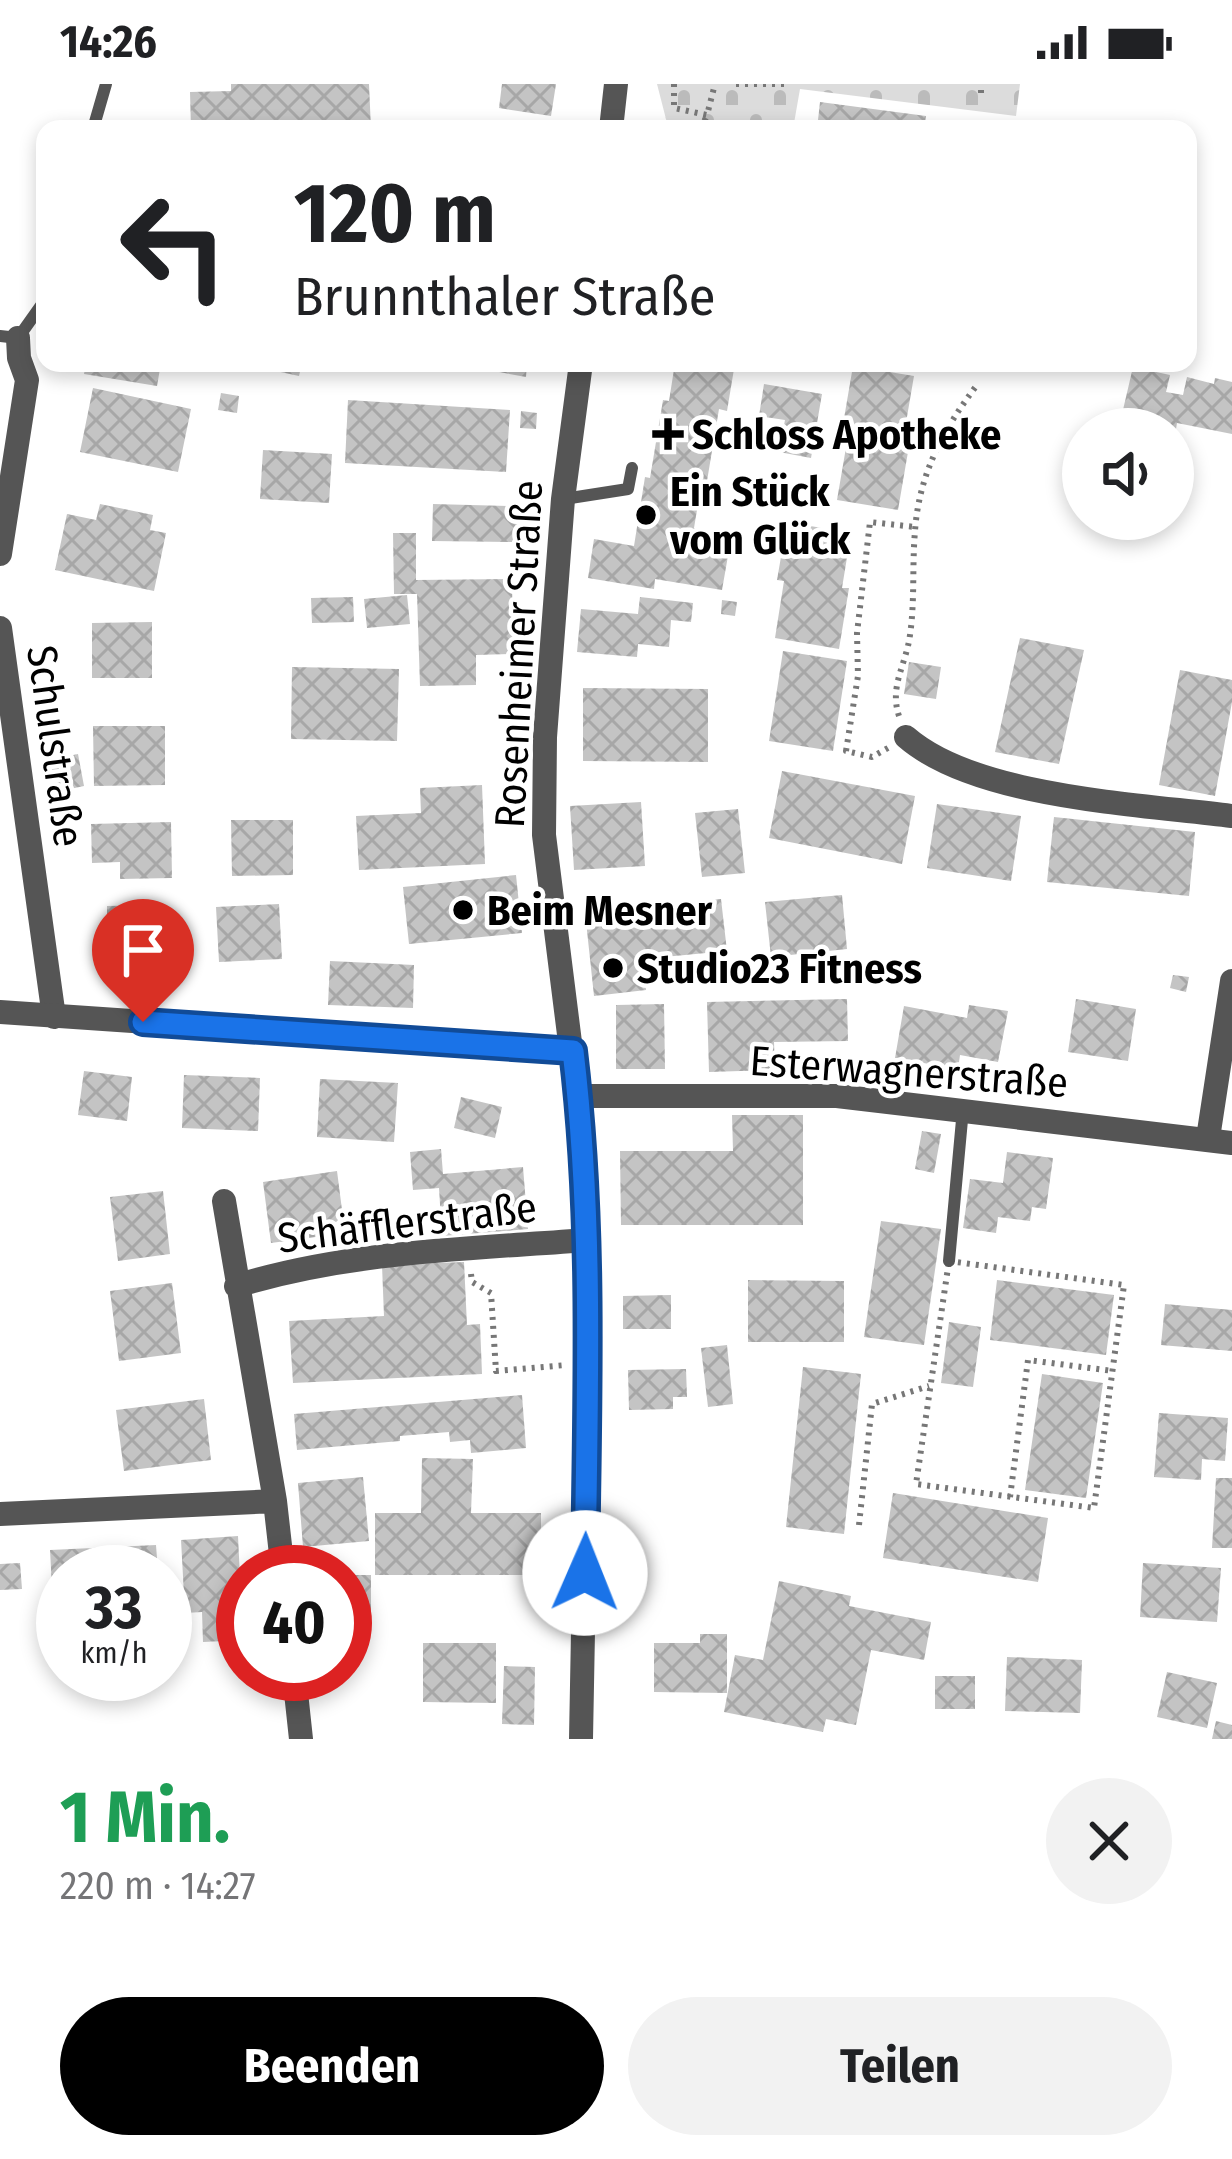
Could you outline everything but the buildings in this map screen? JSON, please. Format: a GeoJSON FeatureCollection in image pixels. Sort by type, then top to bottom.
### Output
{"type":"FeatureCollection","features":[{"type":"Feature","properties":{"kind":"street"},"geometry":{"type":"LineString","coordinates":[[612,120],[616,84]]}},
{"type":"Feature","properties":{"kind":"street"},"geometry":{"type":"LineString","coordinates":[[0,554],[27,380],[9,337]]}},
{"type":"Feature","properties":{"kind":"street","name":"Rosenheimer Straße"},"geometry":{"type":"LineString","coordinates":[[580,372],[563,499],[545,737],[544,835],[578,1096],[588,1240],[581,1739]]}},
{"type":"Feature","properties":{"kind":"street","name":"Schulstraße"},"geometry":{"type":"LineString","coordinates":[[0,628],[54,1017]]}},
{"type":"Feature","properties":{"kind":"street"},"geometry":{"type":"LineString","coordinates":[[906,737],[927,755],[993,780],[1232,817]]}},
{"type":"Feature","properties":{"kind":"street"},"geometry":{"type":"LineString","coordinates":[[1220,1140],[1232,981]]}},
{"type":"Feature","properties":{"kind":"street"},"geometry":{"type":"LineString","coordinates":[[0,1012],[573,1051]]}},
{"type":"Feature","properties":{"kind":"street","name":"Esterwagnerstraße"},"geometry":{"type":"LineString","coordinates":[[578,1096],[837,1096],[1220,1140]]}},
{"type":"Feature","properties":{"kind":"street","name":"Schäfflerstraße"},"geometry":{"type":"LineString","coordinates":[[224,1201],[280,1545]]}},
{"type":"Feature","properties":{"kind":"street","name":"Schäfflerstraße"},"geometry":{"type":"LineString","coordinates":[[236,1286],[380,1255],[588,1240]]}},
{"type":"Feature","properties":{"kind":"street"},"geometry":{"type":"LineString","coordinates":[[0,1514],[275,1501]]}},
{"type":"Feature","properties":{"kind":"street"},"geometry":{"type":"LineString","coordinates":[[297,1701],[301,1739]]}},
{"type":"Feature","properties":{"kind":"lane"},"geometry":{"type":"LineString","coordinates":[[96,120],[106,84]]}},
{"type":"Feature","properties":{"kind":"lane"},"geometry":{"type":"LineString","coordinates":[[9,337],[36,309]]}},
{"type":"Feature","properties":{"kind":"lane"},"geometry":{"type":"LineString","coordinates":[[563,499],[628,489],[632,467]]}},
{"type":"Feature","properties":{"kind":"lane"},"geometry":{"type":"LineString","coordinates":[[949,1261],[963,1108]]}},
{"type":"Feature","properties":{"kind":"path"},"geometry":{"type":"LineString","coordinates":[[674,84],[674,108],[707,115]]}},
{"type":"Feature","properties":{"kind":"path"},"geometry":{"type":"LineString","coordinates":[[704,120],[715,84]]}},
{"type":"Feature","properties":{"kind":"path"},"geometry":{"type":"LineString","coordinates":[[736,84],[787,84]]}},
{"type":"Feature","properties":{"kind":"path"},"geometry":{"type":"LineString","coordinates":[[893,698],[909,646],[915,527],[935,447],[976,386]]}},
{"type":"Feature","properties":{"kind":"path"},"geometry":{"type":"LineString","coordinates":[[906,737],[872,757],[846,751],[858,676],[857,633],[870,521],[915,527]]}},
{"type":"Feature","properties":{"kind":"path"},"geometry":{"type":"LineString","coordinates":[[469,1247],[472,1282],[491,1293],[496,1370],[588,1363]]}},
{"type":"Feature","properties":{"kind":"path"},"geometry":{"type":"LineString","coordinates":[[949,1261],[1124,1285],[1112,1371],[1094,1508],[916,1484],[949,1261]]}},
{"type":"Feature","properties":{"kind":"path"},"geometry":{"type":"LineString","coordinates":[[1010,1497],[1028,1360],[1112,1371]]}},
{"type":"Feature","properties":{"kind":"path"},"geometry":{"type":"LineString","coordinates":[[859,1525],[872,1404],[929,1386]]}},
{"type":"Feature","properties":{"kind":"green space"},"geometry":{"type":"Polygon","coordinates":[[[657,84],[1020,84],[1016,116],[800,89],[795,120],[666,120],[657,84]]]}},
{"type":"Feature","properties":{"kind":"place","name":"Schloss Apotheke"},"geometry":{"type":"Point","coordinates":[668,434]}},
{"type":"Feature","properties":{"kind":"place","name":"Ein Stück vom Glück"},"geometry":{"type":"Point","coordinates":[646,515]}},
{"type":"Feature","properties":{"kind":"place","name":"Beim Mesner"},"geometry":{"type":"Point","coordinates":[463,910]}},
{"type":"Feature","properties":{"kind":"place","name":"Studio23 Fitness"},"geometry":{"type":"Point","coordinates":[613,968]}},
{"type":"Feature","properties":{"kind":"route"},"geometry":{"type":"LineString","coordinates":[[143,1022],[573,1051],[588,1240],[585,1573]]}}]}
